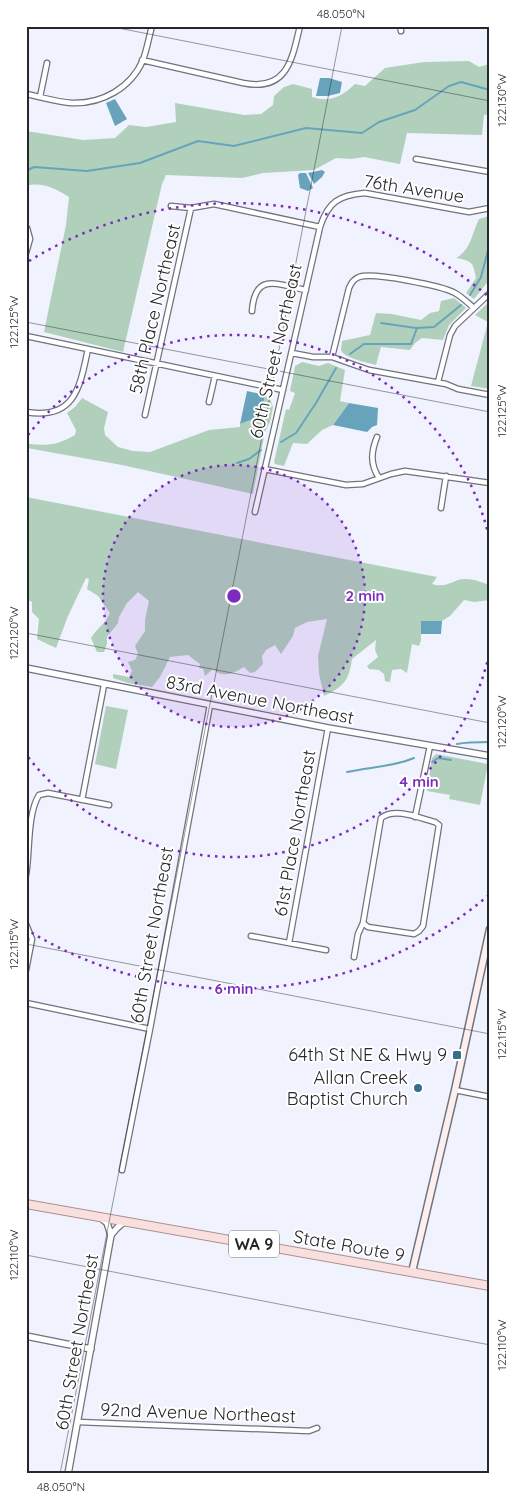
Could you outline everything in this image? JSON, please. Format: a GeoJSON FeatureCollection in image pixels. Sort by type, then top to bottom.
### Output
{"type":"FeatureCollection","features":[{"type":"Feature","properties":{"kind":"main road"},"geometry":{"type":"LineString","coordinates":[[412,1272],[490,930]]}},
{"type":"Feature","properties":{"kind":"main road","name":"State Route 9"},"geometry":{"type":"LineString","coordinates":[[26,1204],[490,1286]]}},
{"type":"Feature","properties":{"kind":"street"},"geometry":{"type":"LineString","coordinates":[[26,94],[63,102],[78,103],[91,102],[111,95],[129,80],[142,60],[152,26]]}},
{"type":"Feature","properties":{"kind":"street"},"geometry":{"type":"LineString","coordinates":[[142,60],[243,83],[260,85],[283,75],[293,59],[300,26]]}},
{"type":"Feature","properties":{"kind":"street"},"geometry":{"type":"LineString","coordinates":[[40,97],[47,63]]}},
{"type":"Feature","properties":{"kind":"street"},"geometry":{"type":"LineString","coordinates":[[416,159],[490,172]]}},
{"type":"Feature","properties":{"kind":"street","name":"76th Avenue"},"geometry":{"type":"LineString","coordinates":[[336,201],[351,194],[364,193],[469,212],[490,208]]}},
{"type":"Feature","properties":{"kind":"street","name":"60th Street Northeast"},"geometry":{"type":"LineString","coordinates":[[255,512],[320,226],[328,207],[336,201]]}},
{"type":"Feature","properties":{"kind":"street"},"geometry":{"type":"LineString","coordinates":[[171,206],[191,208],[214,204],[320,226]]}},
{"type":"Feature","properties":{"kind":"street","name":"58th Place Northeast"},"geometry":{"type":"LineString","coordinates":[[145,415],[191,208]]}},
{"type":"Feature","properties":{"kind":"street"},"geometry":{"type":"LineString","coordinates":[[26,253],[30,239],[27,228]]}},
{"type":"Feature","properties":{"kind":"street"},"geometry":{"type":"LineString","coordinates":[[332,357],[346,295],[352,282],[360,276],[373,276],[438,286],[455,293],[474,308]]}},
{"type":"Feature","properties":{"kind":"street"},"geometry":{"type":"LineString","coordinates":[[252,311],[255,292],[262,285],[269,283],[306,290]]}},
{"type":"Feature","properties":{"kind":"street"},"geometry":{"type":"LineString","coordinates":[[438,382],[447,343],[455,326],[490,292]]}},
{"type":"Feature","properties":{"kind":"street"},"geometry":{"type":"LineString","coordinates":[[26,336],[283,390]]}},
{"type":"Feature","properties":{"kind":"street"},"geometry":{"type":"LineString","coordinates":[[26,412],[44,414],[60,409],[70,401],[78,388],[88,349]]}},
{"type":"Feature","properties":{"kind":"street"},"geometry":{"type":"LineString","coordinates":[[292,353],[313,357],[332,357],[370,370],[438,382],[458,389],[490,395]]}},
{"type":"Feature","properties":{"kind":"street"},"geometry":{"type":"LineString","coordinates":[[210,402],[215,376]]}},
{"type":"Feature","properties":{"kind":"street"},"geometry":{"type":"LineString","coordinates":[[377,437],[372,454],[374,469],[379,478]]}},
{"type":"Feature","properties":{"kind":"street"},"geometry":{"type":"LineString","coordinates":[[264,469],[346,485],[363,484],[405,471],[490,483]]}},
{"type":"Feature","properties":{"kind":"street"},"geometry":{"type":"LineString","coordinates":[[441,508],[446,476]]}},
{"type":"Feature","properties":{"kind":"street","name":"83rd Avenue Northeast"},"geometry":{"type":"LineString","coordinates":[[26,668],[328,728],[490,756]]}},
{"type":"Feature","properties":{"kind":"street"},"geometry":{"type":"LineString","coordinates":[[82,800],[104,685]]}},
{"type":"Feature","properties":{"kind":"street","name":"60th Street Northeast"},"geometry":{"type":"LineString","coordinates":[[122,1170],[210,705]]}},
{"type":"Feature","properties":{"kind":"street","name":"61st Place Northeast"},"geometry":{"type":"LineString","coordinates":[[289,943],[328,728]]}},
{"type":"Feature","properties":{"kind":"street"},"geometry":{"type":"LineString","coordinates":[[415,817],[430,746]]}},
{"type":"Feature","properties":{"kind":"street"},"geometry":{"type":"LineString","coordinates":[[26,875],[30,834],[36,801],[39,795],[48,793],[110,805]]}},
{"type":"Feature","properties":{"kind":"street"},"geometry":{"type":"LineString","coordinates":[[354,957],[358,934],[363,923],[381,818],[388,813],[435,822],[439,825],[422,926],[419,931],[414,934],[368,927],[363,923]]}},
{"type":"Feature","properties":{"kind":"street"},"geometry":{"type":"LineString","coordinates":[[26,924],[32,940],[26,970]]}},
{"type":"Feature","properties":{"kind":"street"},"geometry":{"type":"LineString","coordinates":[[251,936],[326,950]]}},
{"type":"Feature","properties":{"kind":"street"},"geometry":{"type":"LineString","coordinates":[[26,1002],[150,1029]]}},
{"type":"Feature","properties":{"kind":"street"},"geometry":{"type":"LineString","coordinates":[[455,1090],[490,1097]]}},
{"type":"Feature","properties":{"kind":"street"},"geometry":{"type":"LineString","coordinates":[[101,1217],[107,1223],[111,1235]]}},
{"type":"Feature","properties":{"kind":"street","name":"60th Street Northeast"},"geometry":{"type":"LineString","coordinates":[[68,1474],[111,1235],[125,1221]]}},
{"type":"Feature","properties":{"kind":"street"},"geometry":{"type":"LineString","coordinates":[[26,1336],[91,1349]]}},
{"type":"Feature","properties":{"kind":"street","name":"92nd Avenue Northeast"},"geometry":{"type":"LineString","coordinates":[[78,1422],[309,1431],[316,1428]]}},
{"type":"Feature","properties":{"kind":"green space"},"geometry":{"type":"Polygon","coordinates":[[[469,61],[479,67],[490,64],[490,114],[484,115],[482,135],[407,133],[400,164],[364,157],[351,159],[336,158],[314,170],[263,173],[242,178],[166,175],[162,184],[123,352],[44,332],[66,225],[69,197],[43,185],[26,186],[26,131],[83,140],[115,138],[129,125],[146,127],[176,122],[175,103],[244,115],[261,114],[273,105],[274,96],[284,87],[293,84],[312,89],[312,97],[331,99],[341,95],[355,84],[365,86],[385,68],[424,62],[469,61]]]}},
{"type":"Feature","properties":{"kind":"green space"},"geometry":{"type":"Polygon","coordinates":[[[490,216],[490,279],[474,299],[466,293],[476,278],[473,266],[466,260],[456,258],[468,246],[479,219],[490,216]]]}},
{"type":"Feature","properties":{"kind":"green space"},"geometry":{"type":"Polygon","coordinates":[[[454,298],[466,308],[449,325],[443,340],[422,338],[410,350],[381,347],[376,365],[351,358],[341,350],[342,341],[370,335],[376,313],[421,320],[430,313],[439,311],[441,301],[454,298]]]}},
{"type":"Feature","properties":{"kind":"green space"},"geometry":{"type":"Polygon","coordinates":[[[490,301],[490,389],[471,386],[488,322],[475,315],[490,301]]]}},
{"type":"Feature","properties":{"kind":"green space"},"geometry":{"type":"Polygon","coordinates":[[[302,362],[319,366],[328,363],[345,370],[340,401],[349,403],[333,425],[322,430],[307,444],[293,443],[284,466],[274,462],[286,409],[289,410],[295,393],[290,391],[295,366],[302,362]]]}},
{"type":"Feature","properties":{"kind":"green space"},"geometry":{"type":"Polygon","coordinates":[[[265,395],[269,396],[273,407],[270,422],[265,432],[253,494],[122,465],[27,448],[28,444],[53,444],[75,435],[76,430],[67,413],[82,398],[108,412],[104,428],[105,435],[118,447],[133,451],[150,452],[209,430],[240,427],[240,424],[261,416],[265,395]]]}},
{"type":"Feature","properties":{"kind":"green space"},"geometry":{"type":"Polygon","coordinates":[[[26,497],[437,577],[432,584],[442,585],[462,579],[472,580],[490,585],[490,600],[474,602],[464,600],[450,616],[442,621],[421,621],[421,640],[419,646],[412,644],[407,673],[401,669],[392,670],[390,682],[385,681],[384,674],[379,670],[369,669],[367,666],[378,657],[375,650],[376,640],[352,659],[349,673],[344,682],[336,690],[324,696],[319,674],[318,656],[327,619],[307,622],[295,628],[293,636],[281,654],[275,645],[266,650],[262,656],[263,664],[255,672],[250,673],[244,667],[232,673],[221,674],[213,669],[205,676],[203,669],[199,668],[200,664],[188,655],[170,657],[160,677],[152,687],[128,683],[113,678],[113,674],[129,677],[132,671],[128,662],[135,660],[138,654],[135,646],[145,631],[149,601],[138,592],[127,603],[119,617],[118,623],[107,637],[104,652],[97,652],[91,638],[110,613],[98,596],[87,589],[89,579],[86,578],[68,616],[56,648],[37,639],[39,619],[32,612],[32,602],[28,600],[26,605],[26,497]]]}},
{"type":"Feature","properties":{"kind":"green space"},"geometry":{"type":"Polygon","coordinates":[[[106,706],[128,710],[116,769],[95,764],[106,706]]]}},
{"type":"Feature","properties":{"kind":"green space"},"geometry":{"type":"Polygon","coordinates":[[[436,754],[488,764],[480,805],[449,799],[450,795],[427,791],[432,758],[436,754]]]}},
{"type":"Feature","properties":{"kind":"water"},"geometry":{"type":"Polygon","coordinates":[[[320,78],[329,78],[342,82],[340,93],[316,96],[320,78]]]}},
{"type":"Feature","properties":{"kind":"water"},"geometry":{"type":"Polygon","coordinates":[[[115,99],[127,119],[115,126],[106,103],[115,99]]]}},
{"type":"Feature","properties":{"kind":"water"},"geometry":{"type":"Polygon","coordinates":[[[322,170],[325,172],[314,184],[308,173],[322,170]]]}},
{"type":"Feature","properties":{"kind":"water"},"geometry":{"type":"Polygon","coordinates":[[[306,173],[313,188],[308,191],[300,188],[298,175],[306,173]]]}},
{"type":"Feature","properties":{"kind":"water"},"geometry":{"type":"Polygon","coordinates":[[[247,391],[265,395],[261,416],[240,424],[247,391]]]}},
{"type":"Feature","properties":{"kind":"water"},"geometry":{"type":"Polygon","coordinates":[[[349,403],[378,408],[377,425],[367,432],[333,425],[349,403]]]}},
{"type":"Feature","properties":{"kind":"water"},"geometry":{"type":"Polygon","coordinates":[[[421,621],[442,621],[441,634],[421,634],[421,621]]]}},
{"type":"Feature","properties":{"kind":"waterway"},"geometry":{"type":"LineString","coordinates":[[26,171],[34,167],[87,171],[140,163],[198,141],[234,146],[306,128],[362,133],[379,122],[415,110],[449,86],[461,82],[490,90]]}},
{"type":"Feature","properties":{"kind":"waterway"},"geometry":{"type":"LineString","coordinates":[[470,295],[481,277],[490,243]]}},
{"type":"Feature","properties":{"kind":"waterway"},"geometry":{"type":"LineString","coordinates":[[350,354],[364,344],[411,344],[417,328],[434,327],[461,305]]}},
{"type":"Feature","properties":{"kind":"waterway"},"geometry":{"type":"LineString","coordinates":[[381,323],[416,328]]}},
{"type":"Feature","properties":{"kind":"waterway"},"geometry":{"type":"LineString","coordinates":[[281,442],[296,433],[336,368]]}},
{"type":"Feature","properties":{"kind":"waterway"},"geometry":{"type":"LineString","coordinates":[[237,463],[249,459],[261,450]]}},
{"type":"Feature","properties":{"kind":"waterway"},"geometry":{"type":"LineString","coordinates":[[457,744],[490,742]]}},
{"type":"Feature","properties":{"kind":"waterway"},"geometry":{"type":"LineString","coordinates":[[347,772],[389,765],[414,758]]}},
{"type":"Feature","properties":{"kind":"waterway"},"geometry":{"type":"LineString","coordinates":[[432,762],[438,758],[451,760]]}},
{"type":"Feature","properties":{"kind":"place","name":"64th St NE & Hwy 9"},"geometry":{"type":"Point","coordinates":[457,1055]}},
{"type":"Feature","properties":{"kind":"place","name":"Allan Creek Baptist Church"},"geometry":{"type":"Point","coordinates":[418,1088]}}]}
